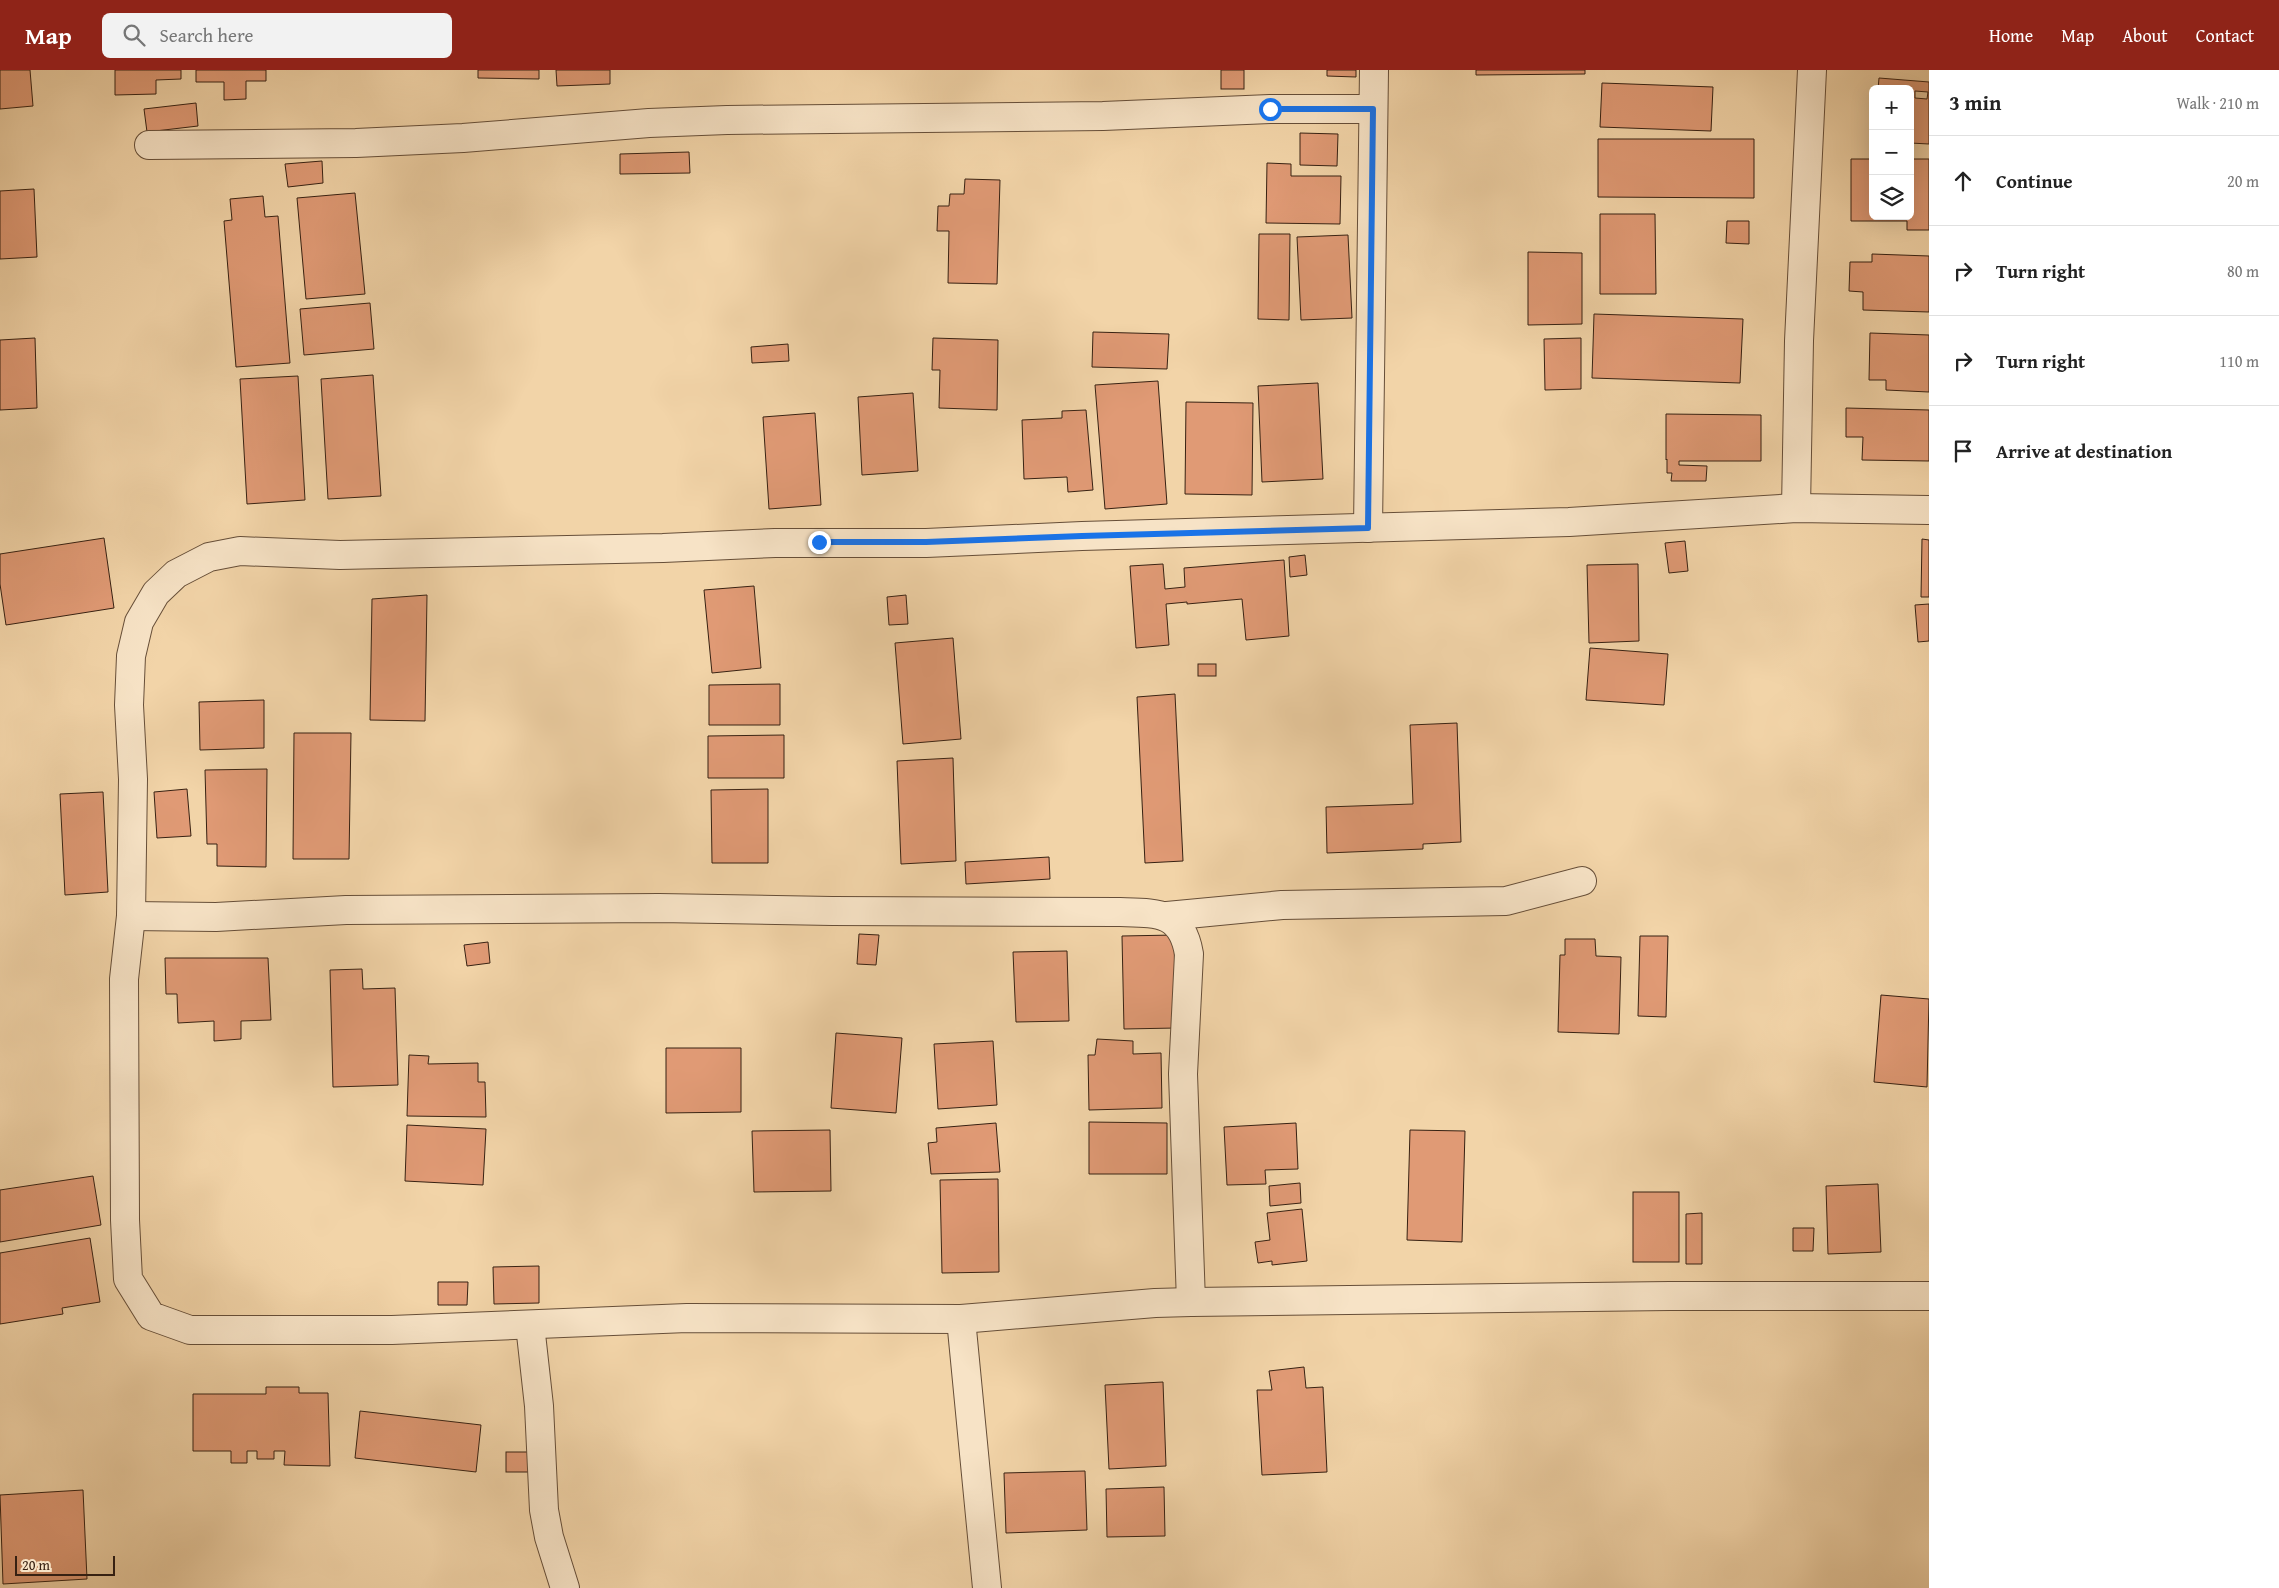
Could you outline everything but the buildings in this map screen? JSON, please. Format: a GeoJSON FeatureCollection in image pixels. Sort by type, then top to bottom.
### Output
{"type":"FeatureCollection","features":[{"type":"Feature","properties":{"kind":"street"},"geometry":{"type":"LineString","coordinates":[[1368,528],[1374,70]]}},
{"type":"Feature","properties":{"kind":"street"},"geometry":{"type":"LineString","coordinates":[[1796,508],[1799,341],[1812,70]]}},
{"type":"Feature","properties":{"kind":"street"},"geometry":{"type":"LineString","coordinates":[[149,146],[463,138],[650,123],[726,120],[1103,116],[1270,109],[1373,109]]}},
{"type":"Feature","properties":{"kind":"street"},"geometry":{"type":"LineString","coordinates":[[1929,510],[1796,508],[1569,522],[926,542],[775,543],[663,548],[340,555],[240,551],[210,557],[176,574],[156,593],[140,622],[131,656],[129,705],[133,779],[131,916],[124,979],[125,1220],[128,1279],[150,1316],[190,1330],[392,1330],[687,1318],[960,1320],[1155,1303],[1191,1302],[1670,1296],[1929,1296]]}},
{"type":"Feature","properties":{"kind":"street"},"geometry":{"type":"LineString","coordinates":[[131,916],[216,917],[346,910],[659,908],[1120,912],[1153,913],[1167,916],[1282,905],[1506,901],[1582,881]]}},
{"type":"Feature","properties":{"kind":"street"},"geometry":{"type":"LineString","coordinates":[[1167,916],[1179,925],[1186,939],[1189,954],[1183,1074],[1191,1302]]}},
{"type":"Feature","properties":{"kind":"street"},"geometry":{"type":"LineString","coordinates":[[960,1320],[987,1588]]}},
{"type":"Feature","properties":{"kind":"street"},"geometry":{"type":"LineString","coordinates":[[530,1325],[539,1406],[544,1510],[549,1537],[565,1588]]}},
{"type":"Feature","properties":{"kind":"route"},"geometry":{"type":"LineString","coordinates":[[819,542],[926,542],[1368,528],[1373,109],[1270,109]]}}]}
